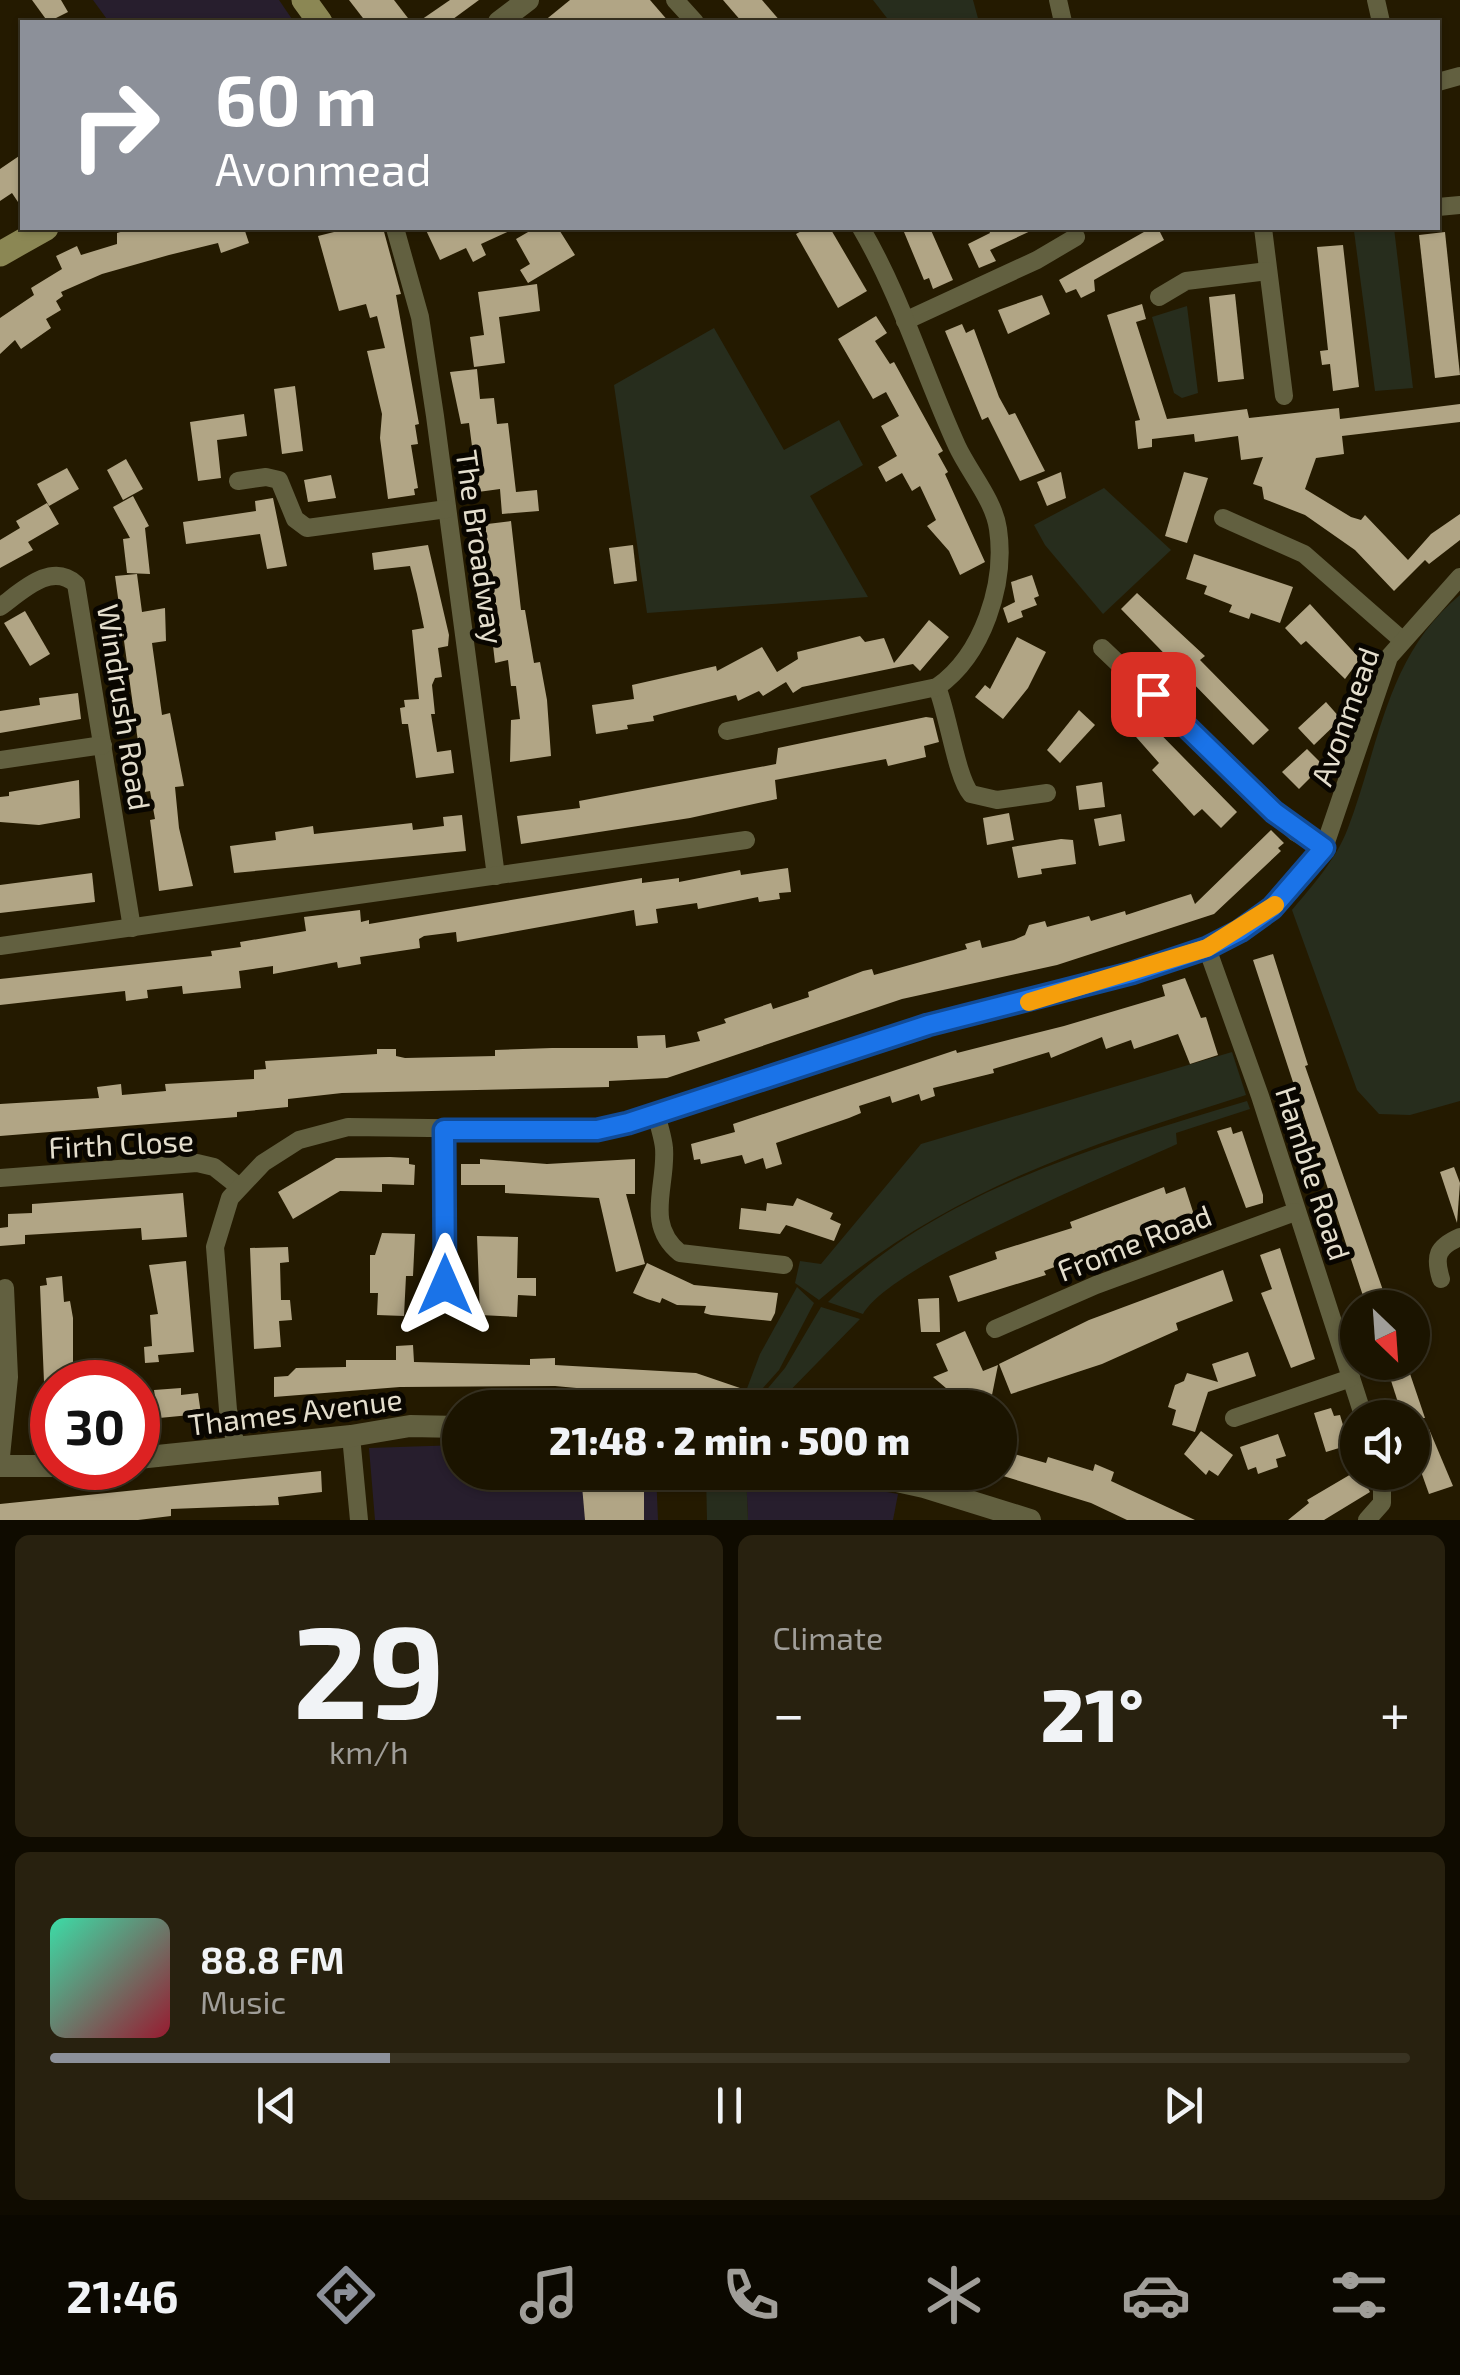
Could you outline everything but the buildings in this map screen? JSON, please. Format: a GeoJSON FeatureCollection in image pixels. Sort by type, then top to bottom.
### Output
{"type":"FeatureCollection","features":[{"type":"Feature","properties":{"kind":"main road"},"geometry":{"type":"LineString","coordinates":[[0,254],[42,230]]}},
{"type":"Feature","properties":{"kind":"street"},"geometry":{"type":"LineString","coordinates":[[502,20],[528,0]]}},
{"type":"Feature","properties":{"kind":"street"},"geometry":{"type":"LineString","coordinates":[[676,0],[692,20]]}},
{"type":"Feature","properties":{"kind":"street","name":"The Broadway"},"geometry":{"type":"LineString","coordinates":[[397,230],[420,317],[496,876]]}},
{"type":"Feature","properties":{"kind":"street"},"geometry":{"type":"LineString","coordinates":[[727,731],[937,687],[955,672],[985,626],[994,590],[996,522],[959,450],[862,230]]}},
{"type":"Feature","properties":{"kind":"street"},"geometry":{"type":"LineString","coordinates":[[1263,230],[1284,396]]}},
{"type":"Feature","properties":{"kind":"street"},"geometry":{"type":"LineString","coordinates":[[904,321],[1037,260],[1076,237]]}},
{"type":"Feature","properties":{"kind":"street"},"geometry":{"type":"LineString","coordinates":[[1159,297],[1186,281],[1268,271]]}},
{"type":"Feature","properties":{"kind":"street"},"geometry":{"type":"LineString","coordinates":[[238,481],[266,476],[279,480],[295,519],[308,528],[447,509]]}},
{"type":"Feature","properties":{"kind":"street"},"geometry":{"type":"LineString","coordinates":[[1223,518],[1304,554],[1402,640]]}},
{"type":"Feature","properties":{"kind":"street","name":"Windrush Road"},"geometry":{"type":"LineString","coordinates":[[0,607],[47,576],[63,576],[76,584],[132,928]]}},
{"type":"Feature","properties":{"kind":"street","name":"Avonmead"},"geometry":{"type":"LineString","coordinates":[[236,1446],[228,1410],[215,1247],[224,1211],[238,1186],[263,1163],[323,1132],[348,1127],[597,1130],[657,1116],[928,1025],[1067,993],[1207,948],[1272,908],[1324,848],[1370,704],[1402,640],[1460,577]]}},
{"type":"Feature","properties":{"kind":"street"},"geometry":{"type":"LineString","coordinates":[[1102,648],[1281,819],[1324,848]]}},
{"type":"Feature","properties":{"kind":"street"},"geometry":{"type":"LineString","coordinates":[[937,687],[952,726],[960,778],[971,794],[997,800],[1048,794]]}},
{"type":"Feature","properties":{"kind":"street"},"geometry":{"type":"LineString","coordinates":[[0,760],[103,745]]}},
{"type":"Feature","properties":{"kind":"street"},"geometry":{"type":"LineString","coordinates":[[0,946],[746,840]]}},
{"type":"Feature","properties":{"kind":"street","name":"Hamble Road"},"geometry":{"type":"LineString","coordinates":[[1207,948],[1260,1096],[1340,1345]]}},
{"type":"Feature","properties":{"kind":"street"},"geometry":{"type":"LineString","coordinates":[[657,1116],[664,1148],[659,1224],[670,1245],[680,1252],[784,1265]]}},
{"type":"Feature","properties":{"kind":"street"},"geometry":{"type":"LineString","coordinates":[[444,1130],[445,1285]]}},
{"type":"Feature","properties":{"kind":"street","name":"Firth Close"},"geometry":{"type":"LineString","coordinates":[[0,1178],[196,1163],[214,1167],[238,1186]]}},
{"type":"Feature","properties":{"kind":"street","name":"Frome Road"},"geometry":{"type":"LineString","coordinates":[[994,1329],[1096,1284],[1295,1212]]}},
{"type":"Feature","properties":{"kind":"street"},"geometry":{"type":"LineString","coordinates":[[1441,1279],[1435,1260],[1440,1249],[1460,1238]]}},
{"type":"Feature","properties":{"kind":"street"},"geometry":{"type":"LineString","coordinates":[[4,1299],[9,1390],[0,1466],[30,1466]]}},
{"type":"Feature","properties":{"kind":"street"},"geometry":{"type":"LineString","coordinates":[[1234,1418],[1345,1380]]}},
{"type":"Feature","properties":{"kind":"street","name":"Thames Avenue"},"geometry":{"type":"LineString","coordinates":[[160,1455],[351,1436],[410,1426],[442,1427]]}},
{"type":"Feature","properties":{"kind":"street"},"geometry":{"type":"LineString","coordinates":[[351,1436],[358,1520]]}},
{"type":"Feature","properties":{"kind":"street"},"geometry":{"type":"LineString","coordinates":[[934,1490],[1030,1520]]}},
{"type":"Feature","properties":{"kind":"street"},"geometry":{"type":"LineString","coordinates":[[1368,1520],[1382,1503],[1382,1490]]}},
{"type":"Feature","properties":{"kind":"shaded area"},"geometry":{"type":"Polygon","coordinates":[[[93,0],[279,0],[293,20],[108,20],[93,0]]]}},
{"type":"Feature","properties":{"kind":"shaded area"},"geometry":{"type":"Polygon","coordinates":[[[442,1446],[442,1490],[657,1490],[658,1520],[375,1520],[369,1448],[442,1446]]]}},
{"type":"Feature","properties":{"kind":"shaded area"},"geometry":{"type":"Polygon","coordinates":[[[747,1490],[876,1490],[898,1494],[893,1520],[748,1520],[747,1490]]]}},
{"type":"Feature","properties":{"kind":"green space"},"geometry":{"type":"Polygon","coordinates":[[[873,0],[973,0],[978,20],[888,20],[873,0]]]}},
{"type":"Feature","properties":{"kind":"green space"},"geometry":{"type":"Polygon","coordinates":[[[1394,230],[1413,388],[1375,391],[1354,231],[1394,230]]]}},
{"type":"Feature","properties":{"kind":"green space"},"geometry":{"type":"Polygon","coordinates":[[[1187,306],[1198,393],[1182,398],[1174,393],[1152,317],[1187,306]]]}},
{"type":"Feature","properties":{"kind":"green space"},"geometry":{"type":"Polygon","coordinates":[[[714,328],[784,450],[839,420],[863,465],[810,496],[868,597],[647,613],[614,385],[714,328]]]}},
{"type":"Feature","properties":{"kind":"green space"},"geometry":{"type":"Polygon","coordinates":[[[1104,488],[1171,550],[1103,614],[1045,545],[1034,525],[1104,488]]]}},
{"type":"Feature","properties":{"kind":"green space"},"geometry":{"type":"Polygon","coordinates":[[[1460,595],[1460,1101],[1410,1115],[1379,1114],[1357,1090],[1292,910],[1338,850],[1400,673],[1435,619],[1460,595]]]}},
{"type":"Feature","properties":{"kind":"green space"},"geometry":{"type":"Polygon","coordinates":[[[1232,1052],[1246,1095],[1130,1133],[1021,1175],[918,1228],[819,1300],[795,1283],[800,1261],[821,1264],[921,1144],[1232,1052]]]}},
{"type":"Feature","properties":{"kind":"green space"},"geometry":{"type":"Polygon","coordinates":[[[1247,1101],[1250,1109],[1176,1133],[1177,1144],[1008,1221],[915,1270],[882,1293],[863,1314],[828,1302],[871,1263],[970,1201],[1079,1154],[1247,1101]]]}},
{"type":"Feature","properties":{"kind":"green space"},"geometry":{"type":"Polygon","coordinates":[[[797,1287],[814,1303],[779,1370],[761,1390],[746,1390],[760,1354],[797,1287]]]}},
{"type":"Feature","properties":{"kind":"green space"},"geometry":{"type":"Polygon","coordinates":[[[821,1307],[860,1319],[791,1390],[766,1390],[785,1368],[821,1307]]]}},
{"type":"Feature","properties":{"kind":"green space"},"geometry":{"type":"Polygon","coordinates":[[[706,1490],[747,1490],[748,1520],[707,1520],[706,1490]]]}},
{"type":"Feature","properties":{"kind":"slow traffic"},"geometry":{"type":"LineString","coordinates":[[1029,1002],[1207,948],[1240,931],[1275,905]]}},
{"type":"Feature","properties":{"kind":"route"},"geometry":{"type":"LineString","coordinates":[[445,1285],[444,1130],[597,1130],[657,1116],[928,1025],[1067,993],[1168,962],[1240,931],[1272,908],[1324,848],[1296,832],[1252,793],[1153,694]]}}]}
